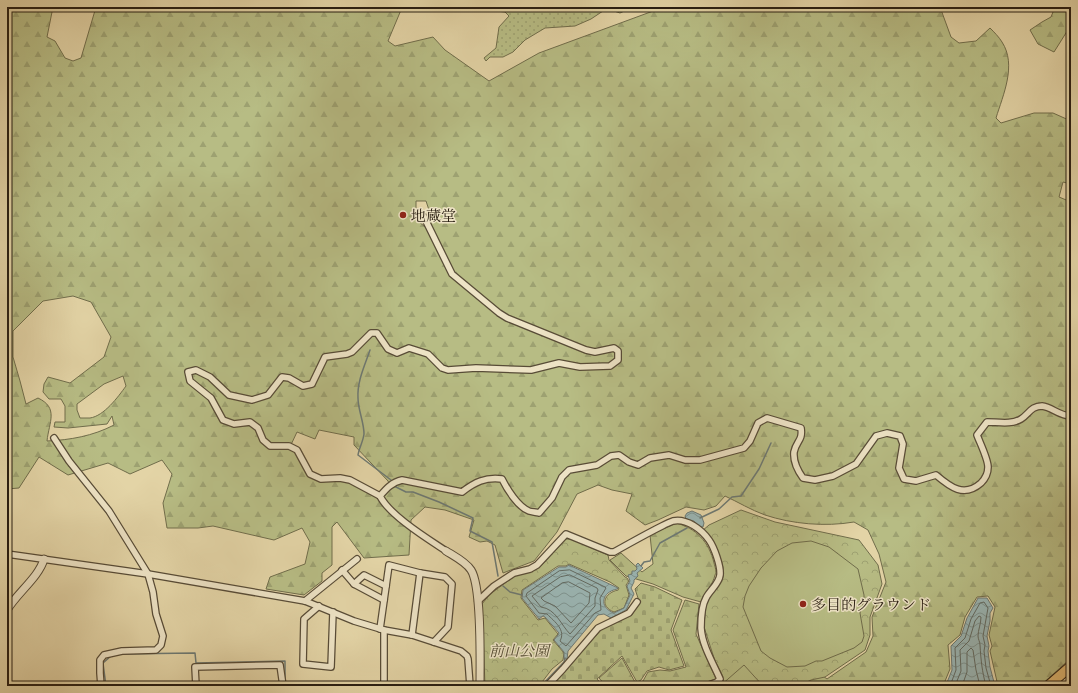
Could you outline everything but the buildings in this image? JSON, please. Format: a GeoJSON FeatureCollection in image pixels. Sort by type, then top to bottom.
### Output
{"type":"FeatureCollection","features":[{"type":"Feature","properties":{"kind":"main road"},"geometry":{"type":"LineString","coordinates":[[1048,686],[1071,666]]}},
{"type":"Feature","properties":{"kind":"street"},"geometry":{"type":"LineString","coordinates":[[424,217],[452,274],[499,313],[507,318],[586,350],[595,352],[614,348],[618,351],[618,360],[610,366],[580,367],[559,363],[531,370],[476,368],[448,370],[442,368],[428,354],[409,348],[397,353],[388,349],[377,333],[371,333],[352,352],[325,357],[312,384],[303,386],[289,378],[282,377],[268,395],[252,400],[229,395],[210,377],[196,370],[188,372],[190,381],[211,398],[223,420],[234,424],[250,422],[258,428],[263,440],[270,446],[289,446],[297,450],[310,474],[321,479],[340,478],[350,480],[380,496],[383,502],[402,519],[471,569],[476,586],[478,601],[480,686]]}},
{"type":"Feature","properties":{"kind":"street"},"geometry":{"type":"LineString","coordinates":[[380,496],[388,487],[399,480],[462,492],[475,482],[492,478],[502,480],[509,492],[528,511],[539,513],[552,498],[562,477],[569,470],[597,465],[611,456],[619,455],[629,462],[638,465],[650,458],[669,455],[685,460],[700,460],[744,448],[750,441],[758,423],[767,418],[801,428],[802,436],[794,452],[796,468],[803,478],[815,480],[833,476],[856,464],[876,436],[888,433],[900,436],[903,444],[899,468],[904,479],[916,482],[936,475],[948,486],[961,491],[974,489],[986,478],[988,465],[977,435],[987,422],[1009,423],[1021,419],[1034,407],[1043,406],[1064,416],[1071,416]]}},
{"type":"Feature","properties":{"kind":"street"},"geometry":{"type":"LineString","coordinates":[[54,438],[69,460],[109,511],[148,574],[154,592],[156,614],[163,636],[162,645],[156,650],[122,651],[104,655],[100,660],[101,686]]}},
{"type":"Feature","properties":{"kind":"street"},"geometry":{"type":"LineString","coordinates":[[478,601],[494,586],[514,573],[530,569],[537,565],[566,534],[610,552],[614,552],[653,530],[674,521],[689,523],[703,534],[712,544],[720,571],[720,577],[717,584],[706,596],[701,628],[709,653],[720,679],[717,682],[706,686]]}},
{"type":"Feature","properties":{"kind":"street"},"geometry":{"type":"LineString","coordinates":[[7,554],[148,574],[305,601],[354,621],[382,629],[412,635],[461,651],[467,656],[470,686]]}},
{"type":"Feature","properties":{"kind":"street"},"geometry":{"type":"LineString","coordinates":[[7,610],[16,596],[40,569],[44,559]]}},
{"type":"Feature","properties":{"kind":"street"},"geometry":{"type":"LineString","coordinates":[[305,601],[357,559]]}},
{"type":"Feature","properties":{"kind":"street"},"geometry":{"type":"LineString","coordinates":[[384,686],[382,629],[389,565],[420,573],[445,577],[452,584],[448,627],[434,642]]}},
{"type":"Feature","properties":{"kind":"street"},"geometry":{"type":"LineString","coordinates":[[342,570],[354,584],[384,600]]}},
{"type":"Feature","properties":{"kind":"street"},"geometry":{"type":"LineString","coordinates":[[412,635],[420,573]]}},
{"type":"Feature","properties":{"kind":"street"},"geometry":{"type":"LineString","coordinates":[[354,584],[364,575],[386,586]]}},
{"type":"Feature","properties":{"kind":"street"},"geometry":{"type":"LineString","coordinates":[[547,686],[563,670],[598,628],[629,613],[637,602]]}},
{"type":"Feature","properties":{"kind":"street"},"geometry":{"type":"LineString","coordinates":[[319,606],[304,619],[303,664],[331,667],[333,612]]}},
{"type":"Feature","properties":{"kind":"street"},"geometry":{"type":"LineString","coordinates":[[196,686],[195,667],[280,665],[283,686]]}},
{"type":"Feature","properties":{"kind":"green space"},"geometry":{"type":"Polygon","coordinates":[[[7,7],[53,7],[47,37],[55,41],[65,58],[73,61],[81,58],[96,7],[389,7],[401,10],[388,41],[395,46],[433,37],[445,50],[489,81],[539,53],[664,7],[940,7],[951,37],[959,43],[976,41],[990,28],[1002,42],[1006,51],[1009,70],[1005,90],[996,118],[1001,123],[1034,113],[1053,113],[1071,121],[1071,184],[1063,182],[1059,197],[1071,202],[1071,658],[1040,686],[998,686],[990,651],[992,646],[989,635],[995,607],[988,596],[977,597],[965,617],[960,635],[948,645],[950,669],[943,686],[786,686],[814,669],[827,679],[866,652],[873,636],[872,617],[886,582],[879,554],[868,530],[854,522],[843,524],[809,524],[786,521],[760,513],[725,496],[716,506],[704,510],[686,507],[645,525],[626,511],[632,494],[612,490],[598,485],[577,494],[557,532],[534,561],[503,573],[495,545],[487,541],[480,542],[469,537],[474,520],[445,510],[425,507],[411,520],[409,555],[364,558],[337,522],[332,527],[332,565],[322,573],[322,581],[304,595],[266,589],[270,577],[305,564],[310,542],[302,528],[274,540],[213,526],[198,528],[167,528],[163,503],[172,474],[162,460],[130,474],[108,463],[68,475],[39,457],[19,488],[7,489],[7,7]],[[416,201],[416,219],[425,227],[430,223],[430,213],[426,201],[416,201]],[[73,296],[43,301],[13,331],[13,357],[26,404],[38,398],[49,406],[51,411],[51,422],[47,441],[81,437],[114,425],[112,416],[107,424],[68,428],[54,427],[55,422],[65,422],[65,406],[61,399],[49,399],[43,392],[44,384],[48,377],[70,383],[104,357],[111,337],[91,302],[73,296]],[[123,376],[104,384],[77,404],[77,410],[80,418],[95,417],[100,414],[110,405],[126,386],[123,376]],[[319,430],[315,439],[297,432],[289,449],[295,452],[308,474],[321,482],[341,480],[350,483],[380,499],[391,487],[388,481],[354,445],[354,437],[319,430]]]}},
{"type":"Feature","properties":{"kind":"green space"},"geometry":{"type":"Polygon","coordinates":[[[463,7],[633,7],[620,13],[611,10],[603,11],[591,19],[575,26],[545,28],[525,40],[513,52],[503,57],[490,57],[486,61],[484,58],[496,48],[499,27],[509,16],[505,12],[463,7]]]}},
{"type":"Feature","properties":{"kind":"green space"},"geometry":{"type":"Polygon","coordinates":[[[1055,7],[1071,7],[1071,25],[1054,52],[1038,44],[1030,30],[1051,17],[1055,7]]]}},
{"type":"Feature","properties":{"kind":"green space"},"geometry":{"type":"Polygon","coordinates":[[[741,510],[775,522],[859,540],[878,565],[882,584],[870,617],[870,635],[865,650],[825,677],[811,680],[799,686],[713,686],[721,682],[723,677],[715,661],[704,627],[706,602],[721,582],[723,577],[723,567],[712,539],[702,531],[709,525],[741,510]]]}},
{"type":"Feature","properties":{"kind":"green space"},"geometry":{"type":"Polygon","coordinates":[[[676,523],[690,528],[701,537],[712,555],[716,574],[701,602],[683,597],[653,584],[626,576],[610,560],[621,553],[642,572],[653,564],[650,535],[676,523]]]}},
{"type":"Feature","properties":{"kind":"green space","name":"前山公園"},"geometry":{"type":"Polygon","coordinates":[[[566,539],[571,539],[608,555],[609,560],[629,581],[626,585],[629,595],[624,608],[614,612],[606,606],[605,600],[609,594],[618,590],[619,588],[610,582],[569,564],[566,566],[558,566],[522,590],[521,598],[538,620],[545,618],[558,634],[553,640],[564,653],[563,660],[552,669],[539,686],[485,686],[482,604],[490,594],[515,576],[534,570],[541,566],[566,539]]]}},
{"type":"Feature","properties":{"kind":"green space","name":"多目的グラウンド"},"geometry":{"type":"Polygon","coordinates":[[[811,541],[829,547],[858,569],[864,595],[864,601],[860,613],[864,636],[862,642],[854,648],[822,661],[816,661],[805,666],[787,667],[770,658],[761,651],[743,607],[745,596],[749,586],[761,568],[777,551],[792,543],[811,541]]]}},
{"type":"Feature","properties":{"kind":"green space"},"geometry":{"type":"Polygon","coordinates":[[[641,583],[655,587],[682,600],[671,630],[684,666],[669,670],[659,667],[647,671],[641,680],[637,682],[622,656],[597,679],[603,686],[551,686],[602,629],[632,615],[639,601],[635,589],[641,583]]]}},
{"type":"Feature","properties":{"kind":"green space"},"geometry":{"type":"Polygon","coordinates":[[[685,600],[699,604],[696,634],[716,679],[695,686],[606,686],[599,678],[622,658],[636,684],[643,681],[648,672],[660,670],[670,671],[686,667],[673,630],[685,600]]]}},
{"type":"Feature","properties":{"kind":"green space"},"geometry":{"type":"Polygon","coordinates":[[[744,665],[763,686],[720,686],[744,665]]]}},
{"type":"Feature","properties":{"kind":"water"},"geometry":{"type":"Polygon","coordinates":[[[692,511],[701,515],[704,523],[703,527],[699,527],[694,521],[686,519],[685,516],[687,513],[692,511]]]}},
{"type":"Feature","properties":{"kind":"water"},"geometry":{"type":"Polygon","coordinates":[[[638,563],[643,568],[637,573],[638,576],[634,580],[631,588],[634,594],[626,610],[611,618],[604,614],[598,615],[568,651],[567,659],[564,659],[564,652],[554,640],[559,633],[545,617],[543,616],[539,619],[522,598],[523,590],[559,567],[566,567],[569,565],[618,588],[608,593],[604,600],[606,607],[614,613],[624,608],[630,595],[627,586],[630,581],[628,575],[632,574],[632,571],[637,569],[636,565],[638,563]]]}},
{"type":"Feature","properties":{"kind":"water"},"geometry":{"type":"Polygon","coordinates":[[[978,598],[987,598],[993,608],[990,613],[987,636],[990,667],[995,686],[946,685],[952,670],[951,646],[961,636],[967,618],[978,598]]]}},
{"type":"Feature","properties":{"kind":"waterway"},"geometry":{"type":"LineString","coordinates":[[370,350],[362,373],[358,392],[358,402],[364,434],[358,455],[391,480]]}},
{"type":"Feature","properties":{"kind":"waterway"},"geometry":{"type":"LineString","coordinates":[[700,518],[719,509],[732,497],[741,496],[759,469],[771,443]]}},
{"type":"Feature","properties":{"kind":"waterway"},"geometry":{"type":"LineString","coordinates":[[394,486],[406,492],[413,492],[439,502],[473,518],[470,531],[492,542],[498,576]]}},
{"type":"Feature","properties":{"kind":"waterway"},"geometry":{"type":"LineString","coordinates":[[641,566],[644,562],[650,561],[660,543],[687,528]]}},
{"type":"Feature","properties":{"kind":"waterway"},"geometry":{"type":"LineString","coordinates":[[503,586],[510,592],[522,595]]}},
{"type":"Feature","properties":{"kind":"waterway"},"geometry":{"type":"LineString","coordinates":[[119,654],[195,653],[196,663],[285,661],[285,682],[378,683]]}},
{"type":"Feature","properties":{"kind":"waterway"},"geometry":{"type":"LineString","coordinates":[[106,686],[103,663],[111,656]]}},
{"type":"Feature","properties":{"kind":"waterway"},"geometry":{"type":"LineString","coordinates":[[541,686],[564,662],[565,658]]}},
{"type":"Feature","properties":{"kind":"waterway"},"geometry":{"type":"LineString","coordinates":[[388,683],[465,684]]}},
{"type":"Feature","properties":{"kind":"place","name":"地蔵堂"},"geometry":{"type":"Point","coordinates":[403,215]}},
{"type":"Feature","properties":{"kind":"place","name":"多目的グラウンド"},"geometry":{"type":"Point","coordinates":[803,604]}}]}
